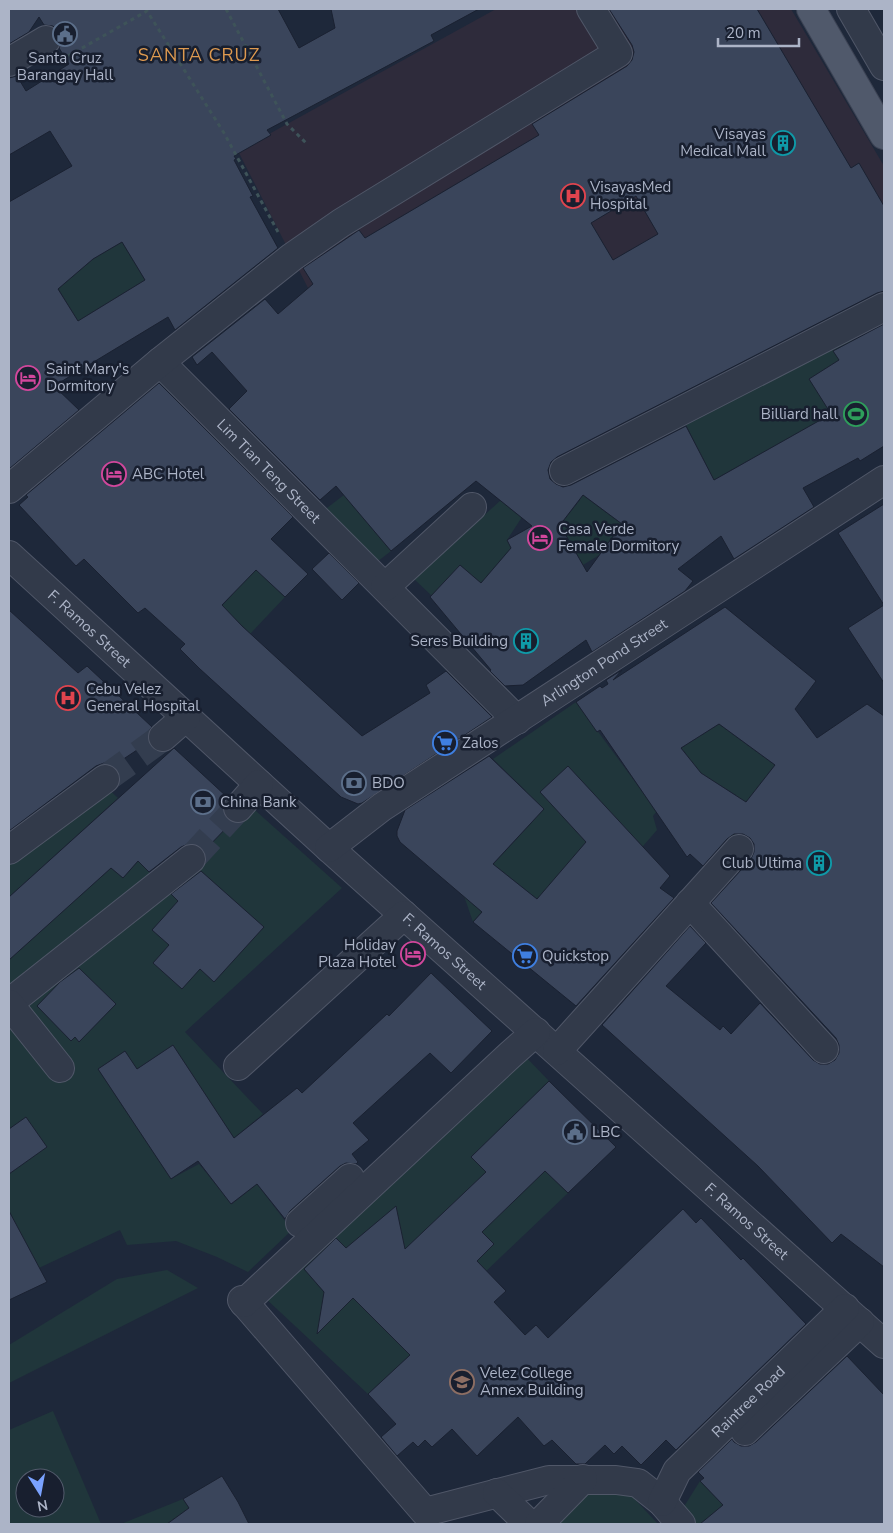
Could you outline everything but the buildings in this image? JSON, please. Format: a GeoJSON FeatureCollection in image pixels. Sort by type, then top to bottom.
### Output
{"type":"FeatureCollection","features":[{"type":"Feature","properties":{"kind":"main road"},"geometry":{"type":"LineString","coordinates":[[811,9],[884,134]]}},
{"type":"Feature","properties":{"kind":"street"},"geometry":{"type":"LineString","coordinates":[[9,490],[160,362],[292,257],[341,223],[618,53],[591,9]]}},
{"type":"Feature","properties":{"kind":"street"},"geometry":{"type":"LineString","coordinates":[[851,9],[884,66]]}},
{"type":"Feature","properties":{"kind":"street"},"geometry":{"type":"LineString","coordinates":[[9,62],[46,40]]}},
{"type":"Feature","properties":{"kind":"street"},"geometry":{"type":"LineString","coordinates":[[564,471],[884,307]]}},
{"type":"Feature","properties":{"kind":"street","name":"Lim Tian Teng Street"},"geometry":{"type":"LineString","coordinates":[[160,362],[516,720]]}},
{"type":"Feature","properties":{"kind":"street","name":"Arlington Pond Street"},"geometry":{"type":"LineString","coordinates":[[329,848],[382,808],[884,480]]}},
{"type":"Feature","properties":{"kind":"street"},"geometry":{"type":"LineString","coordinates":[[385,588],[472,507]]}},
{"type":"Feature","properties":{"kind":"street","name":"F. Ramos Street"},"geometry":{"type":"LineString","coordinates":[[9,555],[329,848],[884,1344]]}},
{"type":"Feature","properties":{"kind":"street"},"geometry":{"type":"LineString","coordinates":[[163,737],[186,718]]}},
{"type":"Feature","properties":{"kind":"street"},"geometry":{"type":"LineString","coordinates":[[9,850],[105,779]]}},
{"type":"Feature","properties":{"kind":"street"},"geometry":{"type":"LineString","coordinates":[[238,808],[259,784]]}},
{"type":"Feature","properties":{"kind":"street"},"geometry":{"type":"LineString","coordinates":[[557,1051],[739,849]]}},
{"type":"Feature","properties":{"kind":"street"},"geometry":{"type":"LineString","coordinates":[[60,1068],[9,1004],[190,860]]}},
{"type":"Feature","properties":{"kind":"street"},"geometry":{"type":"LineString","coordinates":[[690,904],[824,1049]]}},
{"type":"Feature","properties":{"kind":"street"},"geometry":{"type":"LineString","coordinates":[[238,1066],[404,915]]}},
{"type":"Feature","properties":{"kind":"street"},"geometry":{"type":"LineString","coordinates":[[529,1027],[510,1055],[243,1301],[425,1512],[549,1480],[616,1480],[638,1483],[662,1502],[681,1524]]}},
{"type":"Feature","properties":{"kind":"street"},"geometry":{"type":"LineString","coordinates":[[300,1223],[529,1027]]}},
{"type":"Feature","properties":{"kind":"street","name":"Raintree Road"},"geometry":{"type":"LineString","coordinates":[[662,1502],[677,1470],[852,1315]]}},
{"type":"Feature","properties":{"kind":"street"},"geometry":{"type":"LineString","coordinates":[[539,1524],[583,1479]]}},
{"type":"Feature","properties":{"kind":"street"},"geometry":{"type":"LineString","coordinates":[[497,1493],[529,1524]]}},
{"type":"Feature","properties":{"kind":"path"},"geometry":{"type":"LineString","coordinates":[[226,9],[287,124],[306,143]]}},
{"type":"Feature","properties":{"kind":"path"},"geometry":{"type":"LineString","coordinates":[[46,40],[60,62],[147,11],[224,133],[292,257]]}},
{"type":"Feature","properties":{"kind":"shaded area","name":"VisayasMed Hospital"},"geometry":{"type":"Polygon","coordinates":[[[496,9],[791,9],[884,166],[884,226],[825,262],[308,288],[238,151],[496,9]]]}},
{"type":"Feature","properties":{"kind":"green space"},"geometry":{"type":"Polygon","coordinates":[[[122,242],[145,280],[78,321],[58,288],[97,256],[122,242]]]}},
{"type":"Feature","properties":{"kind":"green space"},"geometry":{"type":"Polygon","coordinates":[[[851,338],[857,349],[833,416],[829,416],[782,442],[803,480],[774,497],[751,459],[714,480],[686,425],[851,338]]]}},
{"type":"Feature","properties":{"kind":"green space"},"geometry":{"type":"Polygon","coordinates":[[[369,476],[391,551],[373,565],[323,511],[369,476]]]}},
{"type":"Feature","properties":{"kind":"green space"},"geometry":{"type":"Polygon","coordinates":[[[572,487],[622,524],[609,549],[583,565],[560,525],[580,500],[565,488],[572,487]]]}},
{"type":"Feature","properties":{"kind":"green space"},"geometry":{"type":"Polygon","coordinates":[[[501,500],[522,517],[507,540],[525,572],[468,598],[449,612],[414,579],[501,500]]]}},
{"type":"Feature","properties":{"kind":"green space"},"geometry":{"type":"Polygon","coordinates":[[[226,540],[285,597],[250,634],[222,606],[233,594],[226,540]]]}},
{"type":"Feature","properties":{"kind":"green space"},"geometry":{"type":"Polygon","coordinates":[[[576,702],[639,787],[687,755],[681,748],[719,724],[775,765],[758,820],[730,839],[716,827],[736,795],[692,768],[653,816],[657,830],[630,861],[537,899],[510,878],[473,922],[464,896],[535,819],[525,790],[493,759],[576,702]]]}},
{"type":"Feature","properties":{"kind":"green space"},"geometry":{"type":"Polygon","coordinates":[[[104,785],[118,798],[9,897],[9,856],[104,785]]]}},
{"type":"Feature","properties":{"kind":"green space"},"geometry":{"type":"Polygon","coordinates":[[[247,803],[342,888],[185,1032],[263,1114],[234,1138],[173,1046],[137,1069],[125,1051],[98,1069],[171,1179],[199,1164],[232,1204],[257,1184],[292,1230],[248,1272],[217,1257],[176,1241],[127,1245],[120,1230],[9,1282],[9,960],[111,868],[123,878],[138,861],[153,876],[193,862],[241,812],[247,803]]]}},
{"type":"Feature","properties":{"kind":"green space"},"geometry":{"type":"Polygon","coordinates":[[[524,1055],[549,1081],[502,1128],[568,1193],[460,1296],[467,1303],[368,1394],[264,1297],[524,1055]]]}},
{"type":"Feature","properties":{"kind":"green space"},"geometry":{"type":"Polygon","coordinates":[[[167,1270],[198,1288],[9,1383],[9,1345],[117,1279],[167,1270]]]}},
{"type":"Feature","properties":{"kind":"green space"},"geometry":{"type":"Polygon","coordinates":[[[53,1411],[101,1524],[9,1524],[9,1430],[53,1411]]]}},
{"type":"Feature","properties":{"kind":"green space"},"geometry":{"type":"Polygon","coordinates":[[[700,1481],[723,1505],[709,1517],[716,1524],[686,1524],[685,1505],[700,1481]]]}},
{"type":"Feature","properties":{"kind":"green space"},"geometry":{"type":"Polygon","coordinates":[[[605,1486],[629,1493],[658,1524],[549,1524],[583,1495],[605,1486]]]}},
{"type":"Feature","properties":{"kind":"green space"},"geometry":{"type":"Polygon","coordinates":[[[183,1499],[189,1508],[167,1524],[121,1524],[183,1499]]]}},
{"type":"Feature","properties":{"kind":"tunnel"},"geometry":{"type":"LineString","coordinates":[[105,779],[163,737]]}},
{"type":"Feature","properties":{"kind":"tunnel"},"geometry":{"type":"LineString","coordinates":[[191,859],[238,808]]}},
{"type":"Feature","properties":{"kind":"place","name":"Santa Cruz Barangay Hall"},"geometry":{"type":"Point","coordinates":[65,34]}},
{"type":"Feature","properties":{"kind":"place","name":"Visayas Medical Mall"},"geometry":{"type":"Point","coordinates":[783,143]}},
{"type":"Feature","properties":{"kind":"place","name":"VisayasMed Hospital"},"geometry":{"type":"Point","coordinates":[573,196]}},
{"type":"Feature","properties":{"kind":"place","name":"Saint Mary's Dormitory"},"geometry":{"type":"Point","coordinates":[28,378]}},
{"type":"Feature","properties":{"kind":"place","name":"Billiard hall"},"geometry":{"type":"Point","coordinates":[856,414]}},
{"type":"Feature","properties":{"kind":"place","name":"ABC Hotel"},"geometry":{"type":"Point","coordinates":[114,474]}},
{"type":"Feature","properties":{"kind":"place","name":"Casa Verde Female Dormitory"},"geometry":{"type":"Point","coordinates":[540,538]}},
{"type":"Feature","properties":{"kind":"place","name":"Seres Building"},"geometry":{"type":"Point","coordinates":[526,641]}},
{"type":"Feature","properties":{"kind":"place","name":"Cebu Velez General Hospital"},"geometry":{"type":"Point","coordinates":[68,698]}},
{"type":"Feature","properties":{"kind":"place","name":"Zalos"},"geometry":{"type":"Point","coordinates":[445,743]}},
{"type":"Feature","properties":{"kind":"place","name":"BDO"},"geometry":{"type":"Point","coordinates":[354,783]}},
{"type":"Feature","properties":{"kind":"place","name":"China Bank"},"geometry":{"type":"Point","coordinates":[203,802]}},
{"type":"Feature","properties":{"kind":"place","name":"Club Ultima"},"geometry":{"type":"Point","coordinates":[819,863]}},
{"type":"Feature","properties":{"kind":"place","name":"Holiday Plaza Hotel"},"geometry":{"type":"Point","coordinates":[413,954]}},
{"type":"Feature","properties":{"kind":"place","name":"Quickstop"},"geometry":{"type":"Point","coordinates":[525,956]}},
{"type":"Feature","properties":{"kind":"place","name":"LBC"},"geometry":{"type":"Point","coordinates":[575,1132]}},
{"type":"Feature","properties":{"kind":"place","name":"Velez College Annex Building"},"geometry":{"type":"Point","coordinates":[462,1382]}},
{"type":"Feature","properties":{"kind":"district","name":"SANTA CRUZ"},"geometry":{"type":"Point","coordinates":[199,55]}}]}
